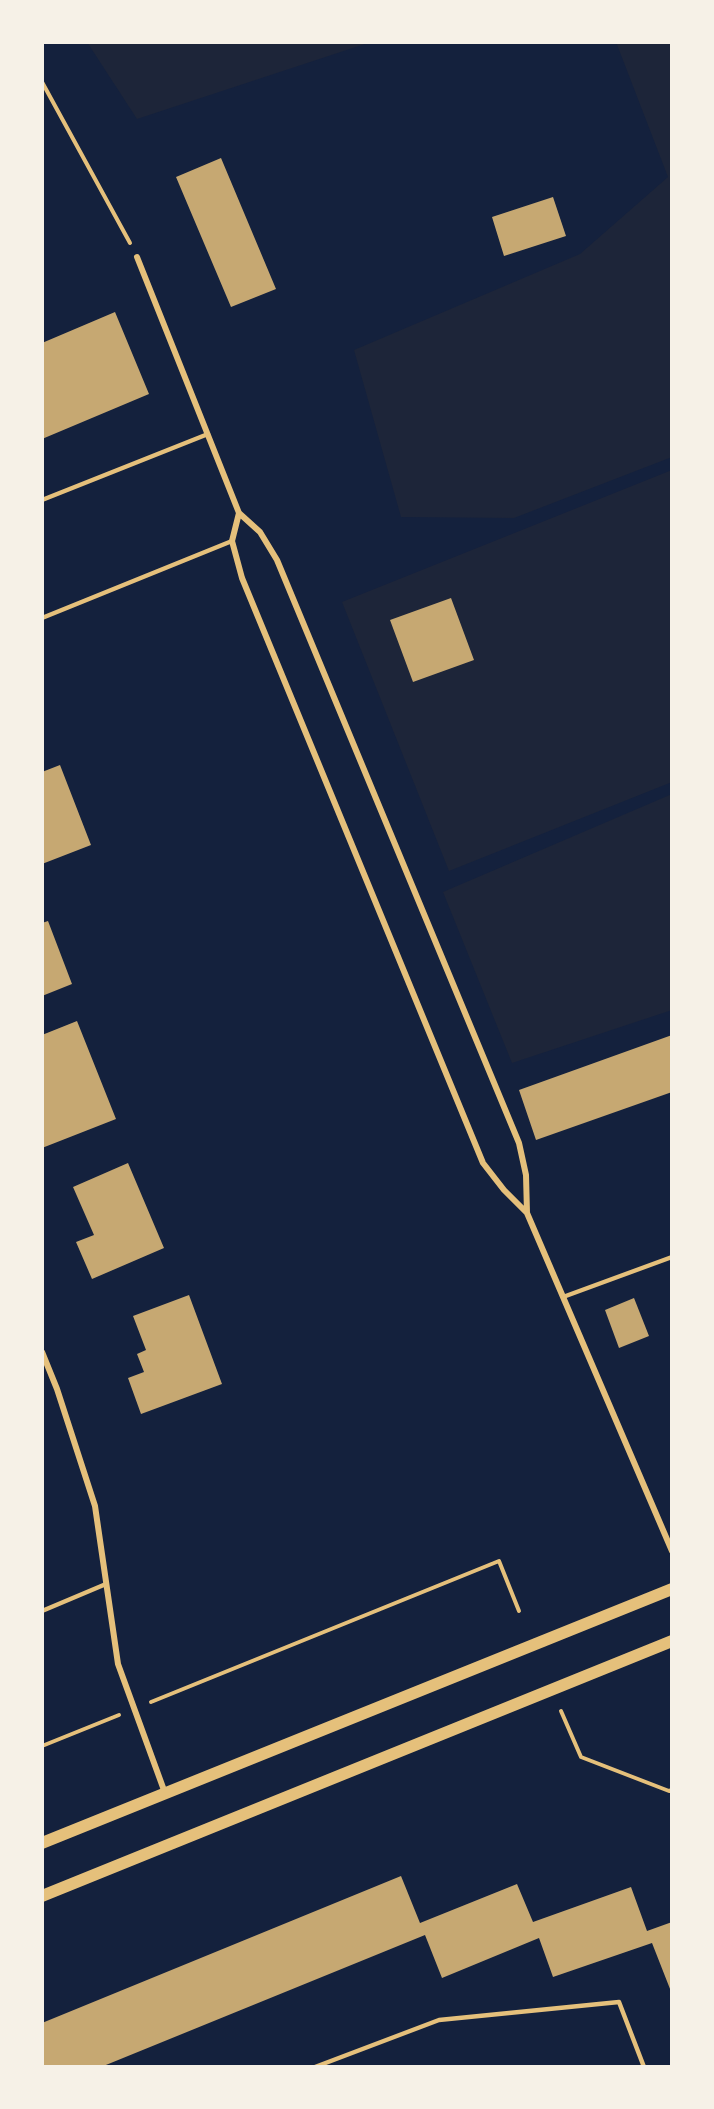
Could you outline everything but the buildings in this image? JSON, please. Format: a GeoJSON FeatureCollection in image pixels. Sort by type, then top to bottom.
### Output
{"type":"FeatureCollection","features":[{"type":"Feature","properties":{"kind":"main road"},"geometry":{"type":"LineString","coordinates":[[42,1843],[672,1589]]}},
{"type":"Feature","properties":{"kind":"main road"},"geometry":{"type":"LineString","coordinates":[[42,1896],[672,1641]]}},
{"type":"Feature","properties":{"kind":"street"},"geometry":{"type":"LineString","coordinates":[[137,257],[239,513],[260,532],[277,560],[519,1143],[526,1175],[527,1213],[672,1551]]}},
{"type":"Feature","properties":{"kind":"street"},"geometry":{"type":"LineString","coordinates":[[239,513],[232,540],[242,578],[483,1163],[504,1190],[527,1213]]}},
{"type":"Feature","properties":{"kind":"street"},"geometry":{"type":"LineString","coordinates":[[42,1352],[57,1389],[95,1506],[118,1664],[165,1793]]}},
{"type":"Feature","properties":{"kind":"lane"},"geometry":{"type":"LineString","coordinates":[[42,500],[208,434]]}},
{"type":"Feature","properties":{"kind":"lane"},"geometry":{"type":"LineString","coordinates":[[42,618],[232,540]]}},
{"type":"Feature","properties":{"kind":"lane"},"geometry":{"type":"LineString","coordinates":[[563,1297],[672,1257]]}},
{"type":"Feature","properties":{"kind":"lane"},"geometry":{"type":"LineString","coordinates":[[42,1611],[106,1584]]}},
{"type":"Feature","properties":{"kind":"lane"},"geometry":{"type":"LineString","coordinates":[[315,2067],[439,2020],[620,2002],[644,2067]]}},
{"type":"Feature","properties":{"kind":"path"},"geometry":{"type":"LineString","coordinates":[[42,82],[137,257]]}},
{"type":"Feature","properties":{"kind":"path"},"geometry":{"type":"LineString","coordinates":[[42,1746],[499,1561],[519,1611]]}},
{"type":"Feature","properties":{"kind":"path"},"geometry":{"type":"LineString","coordinates":[[561,1710],[581,1757],[669,1791],[672,1790]]}},
{"type":"Feature","properties":{"kind":"shaded area"},"geometry":{"type":"Polygon","coordinates":[[[87,42],[371,42],[137,119],[87,42]]]}},
{"type":"Feature","properties":{"kind":"shaded area"},"geometry":{"type":"Polygon","coordinates":[[[616,42],[672,42],[672,457],[514,518],[401,517],[354,350],[580,254],[668,177],[616,42]]]}},
{"type":"Feature","properties":{"kind":"shaded area"},"geometry":{"type":"Polygon","coordinates":[[[672,470],[672,782],[449,871],[342,602],[672,470]]]}},
{"type":"Feature","properties":{"kind":"shaded area"},"geometry":{"type":"Polygon","coordinates":[[[672,794],[672,1010],[512,1063],[443,892],[672,794]]]}}]}
